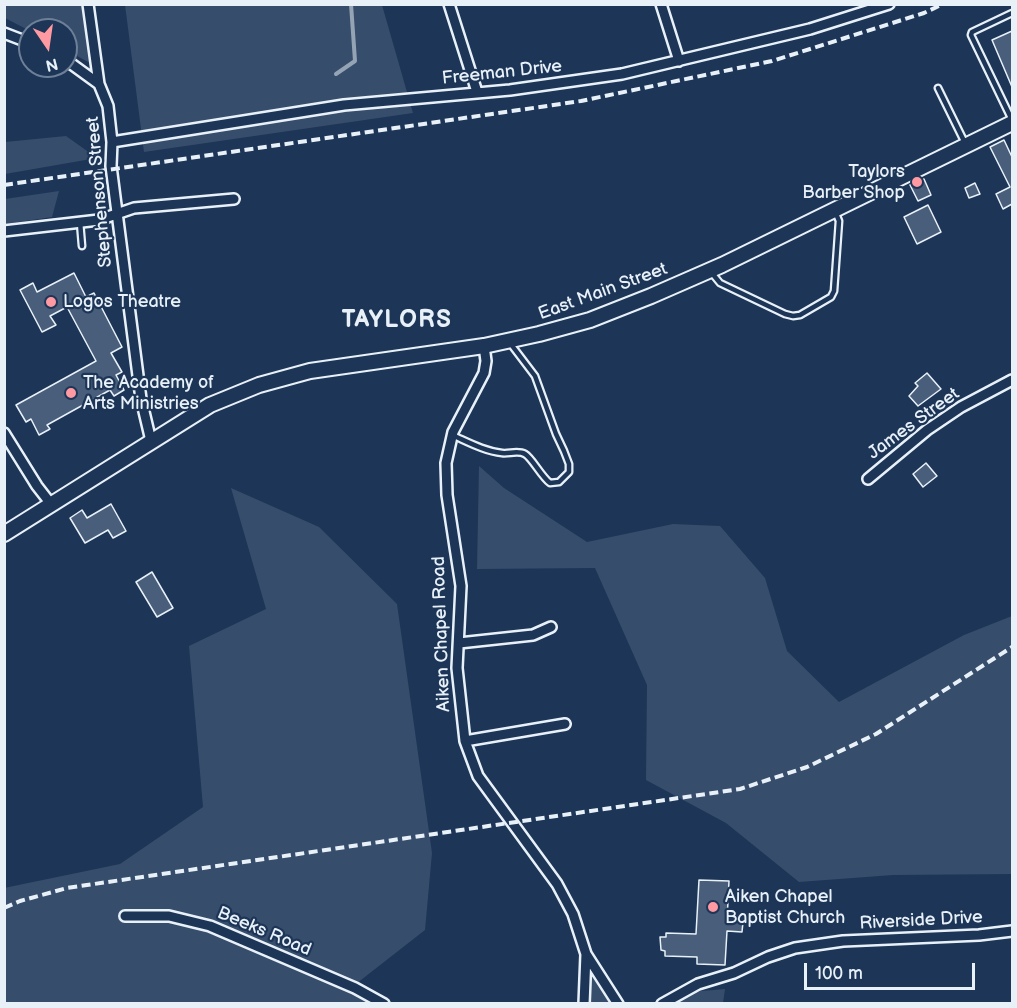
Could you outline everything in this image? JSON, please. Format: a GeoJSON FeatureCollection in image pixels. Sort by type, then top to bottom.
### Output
{"type":"FeatureCollection","features":[{"type":"Feature","properties":{"kind":"street","name":"Stephenson Street"},"geometry":{"type":"LineString","coordinates":[[88,4],[99,84],[108,106],[116,214],[141,399],[151,441]]}},
{"type":"Feature","properties":{"kind":"street"},"geometry":{"type":"LineString","coordinates":[[449,4],[477,92]]}},
{"type":"Feature","properties":{"kind":"street"},"geometry":{"type":"LineString","coordinates":[[662,4],[680,61]]}},
{"type":"Feature","properties":{"kind":"street","name":"Freeman Drive"},"geometry":{"type":"LineString","coordinates":[[112,142],[344,105],[588,80],[680,61],[810,29],[889,4]]}},
{"type":"Feature","properties":{"kind":"street"},"geometry":{"type":"LineString","coordinates":[[78,69],[99,84]]}},
{"type":"Feature","properties":{"kind":"street","name":"East Main Street"},"geometry":{"type":"LineString","coordinates":[[4,534],[210,405],[259,385],[310,371],[484,346],[590,320],[710,270],[967,145],[1011,126]]}},
{"type":"Feature","properties":{"kind":"street"},"geometry":{"type":"LineString","coordinates":[[4,231],[99,220],[134,208],[234,199]]}},
{"type":"Feature","properties":{"kind":"street","name":"Aiken Chapel Road"},"geometry":{"type":"LineString","coordinates":[[484,346],[486,361],[484,373],[452,435],[447,455],[446,477],[461,586],[457,668],[465,741],[478,776],[544,865],[564,897],[586,954],[584,1004]]}},
{"type":"Feature","properties":{"kind":"street","name":"James Street"},"geometry":{"type":"LineString","coordinates":[[868,479],[944,418],[1012,380]]}},
{"type":"Feature","properties":{"kind":"street"},"geometry":{"type":"LineString","coordinates":[[4,433],[51,504]]}},
{"type":"Feature","properties":{"kind":"street"},"geometry":{"type":"LineString","coordinates":[[459,643],[533,635],[551,627]]}},
{"type":"Feature","properties":{"kind":"street"},"geometry":{"type":"LineString","coordinates":[[465,741],[565,724]]}},
{"type":"Feature","properties":{"kind":"street","name":"Beeks Road"},"geometry":{"type":"LineString","coordinates":[[125,916],[169,916],[210,926],[356,988],[384,1004]]}},
{"type":"Feature","properties":{"kind":"street","name":"Riverside Drive"},"geometry":{"type":"LineString","coordinates":[[662,1004],[698,984],[734,973],[768,957],[795,948],[843,941],[979,935],[1012,931]]}},
{"type":"Feature","properties":{"kind":"street"},"geometry":{"type":"LineString","coordinates":[[586,954],[618,1004]]}},
{"type":"Feature","properties":{"kind":"lane"},"geometry":{"type":"LineString","coordinates":[[1011,126],[971,35],[972,32],[1012,13]]}},
{"type":"Feature","properties":{"kind":"lane"},"geometry":{"type":"LineString","coordinates":[[938,88],[967,145]]}},
{"type":"Feature","properties":{"kind":"lane"},"geometry":{"type":"LineString","coordinates":[[710,270],[720,283],[785,314],[800,315],[831,297],[834,291],[839,221],[835,211]]}},
{"type":"Feature","properties":{"kind":"lane"},"geometry":{"type":"LineString","coordinates":[[80,222],[82,246]]}},
{"type":"Feature","properties":{"kind":"lane"},"geometry":{"type":"LineString","coordinates":[[452,435],[482,449],[526,454],[541,476],[550,483],[558,482],[569,472],[569,464],[535,376],[508,341]]}},
{"type":"Feature","properties":{"kind":"shaded area"},"geometry":{"type":"Polygon","coordinates":[[[4,5],[83,5],[90,63],[78,56],[78,18],[18,18],[18,25],[5,18],[4,5]]]}},
{"type":"Feature","properties":{"kind":"shaded area"},"geometry":{"type":"Polygon","coordinates":[[[125,5],[382,5],[413,113],[144,152],[125,5]]]}},
{"type":"Feature","properties":{"kind":"shaded area"},"geometry":{"type":"Polygon","coordinates":[[[66,136],[97,158],[5,174],[5,142],[66,136]]]}},
{"type":"Feature","properties":{"kind":"shaded area"},"geometry":{"type":"Polygon","coordinates":[[[59,191],[52,217],[5,224],[5,199],[59,191]]]}},
{"type":"Feature","properties":{"kind":"shaded area"},"geometry":{"type":"Polygon","coordinates":[[[479,466],[504,488],[587,542],[673,524],[720,526],[765,578],[787,651],[839,702],[964,635],[1012,616],[1012,874],[893,875],[799,882],[726,823],[646,780],[647,685],[595,568],[477,569],[479,466]]]}},
{"type":"Feature","properties":{"kind":"shaded area"},"geometry":{"type":"Polygon","coordinates":[[[231,488],[319,527],[397,604],[432,853],[425,930],[352,987],[375,1003],[5,1003],[4,888],[120,864],[203,807],[189,646],[266,609],[231,488]]]}},
{"type":"Feature","properties":{"kind":"shaded area"},"geometry":{"type":"Polygon","coordinates":[[[592,972],[614,1003],[590,1004],[592,972]]]}},
{"type":"Feature","properties":{"kind":"shaded area"},"geometry":{"type":"Polygon","coordinates":[[[725,989],[723,1003],[670,1004],[690,992],[725,989]]]}},
{"type":"Feature","properties":{"kind":"building"},"geometry":{"type":"Polygon","coordinates":[[[1012,31],[1012,87],[992,40],[1012,31]]]}},
{"type":"Feature","properties":{"kind":"building"},"geometry":{"type":"Polygon","coordinates":[[[1004,140],[1012,157],[1012,204],[1003,209],[996,194],[1010,187],[990,147],[1004,140]]]}},
{"type":"Feature","properties":{"kind":"building"},"geometry":{"type":"Polygon","coordinates":[[[924,179],[931,195],[918,201],[910,185],[924,179]]]}},
{"type":"Feature","properties":{"kind":"building"},"geometry":{"type":"Polygon","coordinates":[[[975,183],[980,194],[969,198],[965,188],[975,183]]]}},
{"type":"Feature","properties":{"kind":"building"},"geometry":{"type":"Polygon","coordinates":[[[928,205],[941,232],[917,244],[904,217],[928,205]]]}},
{"type":"Feature","properties":{"kind":"building"},"geometry":{"type":"Polygon","coordinates":[[[74,273],[86,297],[94,293],[122,347],[111,353],[122,372],[116,375],[124,390],[114,396],[110,390],[47,425],[50,429],[39,435],[31,419],[26,422],[16,405],[96,361],[67,307],[50,316],[56,325],[42,332],[20,290],[33,283],[37,292],[74,273]]]}},
{"type":"Feature","properties":{"kind":"building"},"geometry":{"type":"Polygon","coordinates":[[[927,373],[941,389],[918,406],[909,396],[918,386],[915,383],[927,373]]]}},
{"type":"Feature","properties":{"kind":"building"},"geometry":{"type":"Polygon","coordinates":[[[926,463],[937,476],[923,487],[913,474],[926,463]]]}},
{"type":"Feature","properties":{"kind":"building"},"geometry":{"type":"Polygon","coordinates":[[[111,504],[126,531],[113,538],[108,530],[85,543],[70,518],[82,510],[87,518],[111,504]]]}},
{"type":"Feature","properties":{"kind":"building"},"geometry":{"type":"Polygon","coordinates":[[[152,572],[173,608],[157,617],[136,582],[152,572]]]}},
{"type":"Feature","properties":{"kind":"building","name":"Aiken Chapel Baptist Church"},"geometry":{"type":"Polygon","coordinates":[[[699,880],[729,881],[727,921],[743,922],[742,932],[727,931],[725,965],[697,964],[697,957],[665,956],[665,951],[661,950],[660,937],[666,937],[666,933],[696,934],[699,880]]]}},
{"type":"Feature","properties":{"kind":"waterway"},"geometry":{"type":"LineString","coordinates":[[336,74],[355,61],[351,4]]}},
{"type":"Feature","properties":{"kind":"railway"},"geometry":{"type":"LineString","coordinates":[[4,185],[581,101],[772,61],[924,13],[943,4]]}},
{"type":"Feature","properties":{"kind":"railway"},"geometry":{"type":"LineString","coordinates":[[4,908],[20,901],[67,888],[740,789],[807,767],[876,734],[1012,647]]}},
{"type":"Feature","properties":{"kind":"place","name":"Taylors Barber Shop"},"geometry":{"type":"Point","coordinates":[917,182]}},
{"type":"Feature","properties":{"kind":"place","name":"Logos Theatre"},"geometry":{"type":"Point","coordinates":[51,302]}},
{"type":"Feature","properties":{"kind":"place","name":"The Academy of Arts Ministries"},"geometry":{"type":"Point","coordinates":[71,393]}},
{"type":"Feature","properties":{"kind":"place","name":"Aiken Chapel Baptist Church"},"geometry":{"type":"Point","coordinates":[713,907]}},
{"type":"Feature","properties":{"kind":"district","name":"TAYLORS"},"geometry":{"type":"Point","coordinates":[397,321]}}]}
